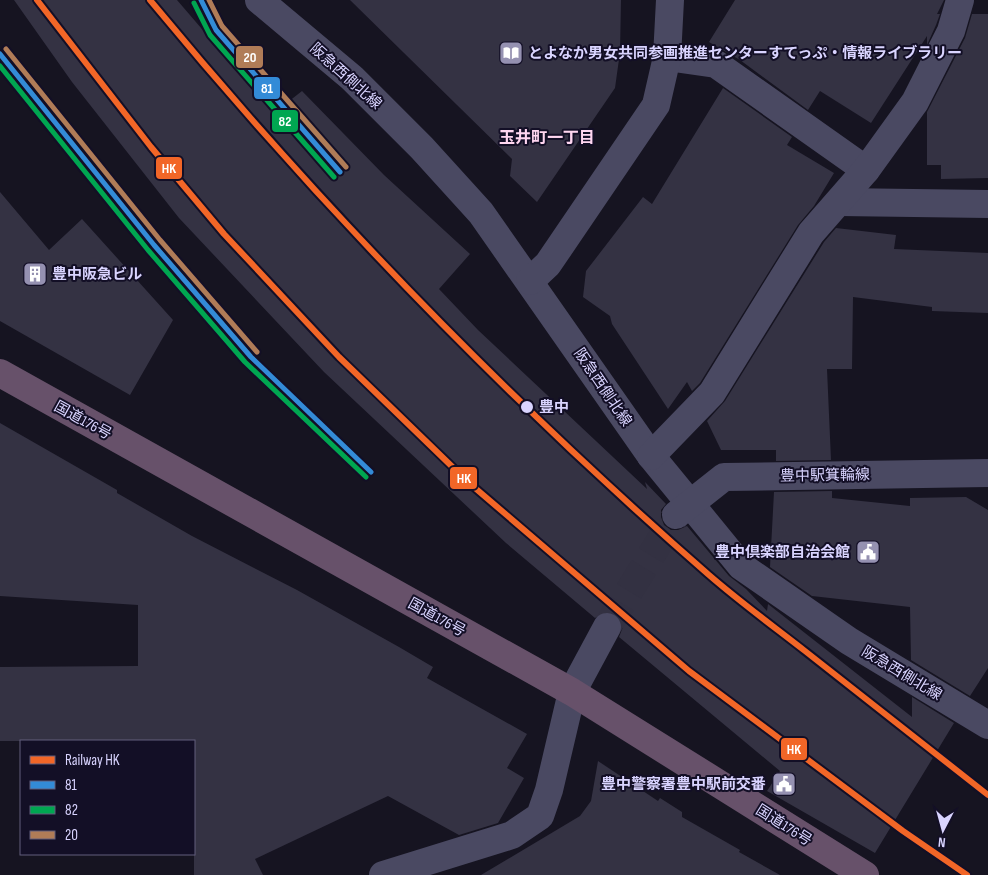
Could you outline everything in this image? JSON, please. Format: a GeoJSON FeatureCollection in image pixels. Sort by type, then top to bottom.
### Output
{"type":"FeatureCollection","features":[{"type":"Feature","properties":{"kind":"highway","name":"国道176号"},"geometry":{"type":"LineString","coordinates":[[0,373],[572,692],[865,875]]}},
{"type":"Feature","properties":{"kind":"street","name":"阪急西側北線"},"geometry":{"type":"LineString","coordinates":[[259,0],[352,78],[422,148],[481,213],[651,456],[683,509],[741,566],[849,641],[988,725]]}},
{"type":"Feature","properties":{"kind":"street"},"geometry":{"type":"LineString","coordinates":[[530,281],[548,264],[656,105],[667,57],[670,0]]}},
{"type":"Feature","properties":{"kind":"street"},"geometry":{"type":"LineString","coordinates":[[651,456],[712,394],[811,232],[866,170],[915,102],[951,31],[960,0]]}},
{"type":"Feature","properties":{"kind":"street"},"geometry":{"type":"LineString","coordinates":[[667,57],[716,64],[866,170]]}},
{"type":"Feature","properties":{"kind":"street"},"geometry":{"type":"LineString","coordinates":[[839,202],[988,204]]}},
{"type":"Feature","properties":{"kind":"street","name":"豊中駅箕輪線"},"geometry":{"type":"LineString","coordinates":[[683,509],[724,477],[988,473]]}},
{"type":"Feature","properties":{"kind":"street"},"geometry":{"type":"LineString","coordinates":[[383,875],[512,835],[540,816],[550,790],[572,692],[607,628]]}},
{"type":"Feature","properties":{"kind":"building"},"geometry":{"type":"Polygon","coordinates":[[[14,0],[177,0],[274,113],[302,91],[384,175],[470,254],[439,289],[478,330],[647,489],[645,482],[666,504],[661,510],[664,525],[671,530],[678,530],[687,526],[729,576],[746,589],[767,611],[768,604],[912,717],[912,697],[954,723],[875,853],[767,791],[780,771],[619,637],[623,627],[620,618],[607,611],[595,618],[506,543],[324,372],[179,218],[72,82],[14,0]]]}},
{"type":"Feature","properties":{"kind":"building"},"geometry":{"type":"Polygon","coordinates":[[[350,0],[621,0],[620,52],[615,88],[537,202],[510,176],[512,159],[350,0]]]}},
{"type":"Feature","properties":{"kind":"building"},"geometry":{"type":"Polygon","coordinates":[[[735,0],[944,0],[937,14],[940,14],[927,45],[927,36],[871,123],[820,91],[808,110],[740,60],[709,42],[735,0]]]}},
{"type":"Feature","properties":{"kind":"building"},"geometry":{"type":"Polygon","coordinates":[[[972,14],[988,14],[988,178],[941,179],[941,165],[927,165],[927,112],[965,38],[972,14]]]}},
{"type":"Feature","properties":{"kind":"building"},"geometry":{"type":"Polygon","coordinates":[[[723,88],[792,137],[787,145],[834,173],[814,206],[798,225],[700,383],[692,391],[687,382],[668,409],[612,324],[610,316],[583,297],[586,271],[643,197],[652,204],[723,88]]]}},
{"type":"Feature","properties":{"kind":"building","name":"豊中阪急ビル"},"geometry":{"type":"Polygon","coordinates":[[[0,192],[49,250],[82,219],[173,320],[130,395],[0,321],[0,192]]]}},
{"type":"Feature","properties":{"kind":"building"},"geometry":{"type":"Polygon","coordinates":[[[836,228],[896,235],[894,249],[988,253],[988,313],[932,311],[932,307],[853,297],[852,369],[827,369],[831,460],[776,461],[776,450],[721,450],[707,421],[725,401],[824,242],[836,228]]]}},
{"type":"Feature","properties":{"kind":"building"},"geometry":{"type":"Polygon","coordinates":[[[0,423],[117,490],[117,493],[192,536],[297,590],[433,667],[427,678],[527,734],[507,768],[524,778],[498,823],[459,835],[388,796],[255,859],[263,875],[194,875],[195,740],[0,741],[0,667],[138,666],[138,605],[0,596],[0,423]]]}},
{"type":"Feature","properties":{"kind":"building"},"geometry":{"type":"Polygon","coordinates":[[[832,491],[832,498],[910,506],[910,498],[966,497],[988,510],[988,668],[970,696],[911,660],[910,607],[812,596],[770,567],[774,492],[832,491]]]}},
{"type":"Feature","properties":{"kind":"building"},"geometry":{"type":"Polygon","coordinates":[[[598,761],[658,801],[660,798],[682,812],[682,817],[780,875],[481,875],[580,816],[591,801],[598,761]]]}},
{"type":"Feature","properties":{"kind":"tunnel"},"geometry":{"type":"LineString","coordinates":[[607,627],[676,515]]}},
{"type":"Feature","properties":{"kind":"rail line","name":"HK"},"geometry":{"type":"LineString","coordinates":[[37,0],[151,147],[224,234],[339,357],[468,482],[689,671],[903,831],[967,875]]}},
{"type":"Feature","properties":{"kind":"rail line","name":"HK"},"geometry":{"type":"LineString","coordinates":[[150,0],[281,152],[349,226],[488,370],[560,440],[721,585],[988,795]]}},
{"type":"Feature","properties":{"kind":"transit line","name":"81"},"geometry":{"type":"LineString","coordinates":[[201,0],[216,30],[340,172]]}},
{"type":"Feature","properties":{"kind":"transit line","name":"20"},"geometry":{"type":"LineString","coordinates":[[209,0],[222,26],[346,167]]}},
{"type":"Feature","properties":{"kind":"transit line","name":"82"},"geometry":{"type":"LineString","coordinates":[[194,3],[210,35],[334,177]]}},
{"type":"Feature","properties":{"kind":"transit line","name":"20"},"geometry":{"type":"LineString","coordinates":[[6,49],[160,240],[257,352]]}},
{"type":"Feature","properties":{"kind":"transit line","name":"81"},"geometry":{"type":"LineString","coordinates":[[0,54],[154,245],[251,357],[371,472]]}},
{"type":"Feature","properties":{"kind":"transit line","name":"82"},"geometry":{"type":"LineString","coordinates":[[0,66],[148,250],[245,362],[366,477]]}},
{"type":"Feature","properties":{"kind":"place","name":"とよなか男女共同参画推進センターすてっぷ・情報ライブラリー"},"geometry":{"type":"Point","coordinates":[511,53]}},
{"type":"Feature","properties":{"kind":"place","name":"豊中阪急ビル"},"geometry":{"type":"Point","coordinates":[35,274]}},
{"type":"Feature","properties":{"kind":"place","name":"豊中"},"geometry":{"type":"Point","coordinates":[527,407]}},
{"type":"Feature","properties":{"kind":"place","name":"豊中倶楽部自治会館"},"geometry":{"type":"Point","coordinates":[868,552]}},
{"type":"Feature","properties":{"kind":"place","name":"豊中警察署豊中駅前交番"},"geometry":{"type":"Point","coordinates":[784,784]}},
{"type":"Feature","properties":{"kind":"district","name":"玉井町一丁目"},"geometry":{"type":"Point","coordinates":[547,137]}}]}
